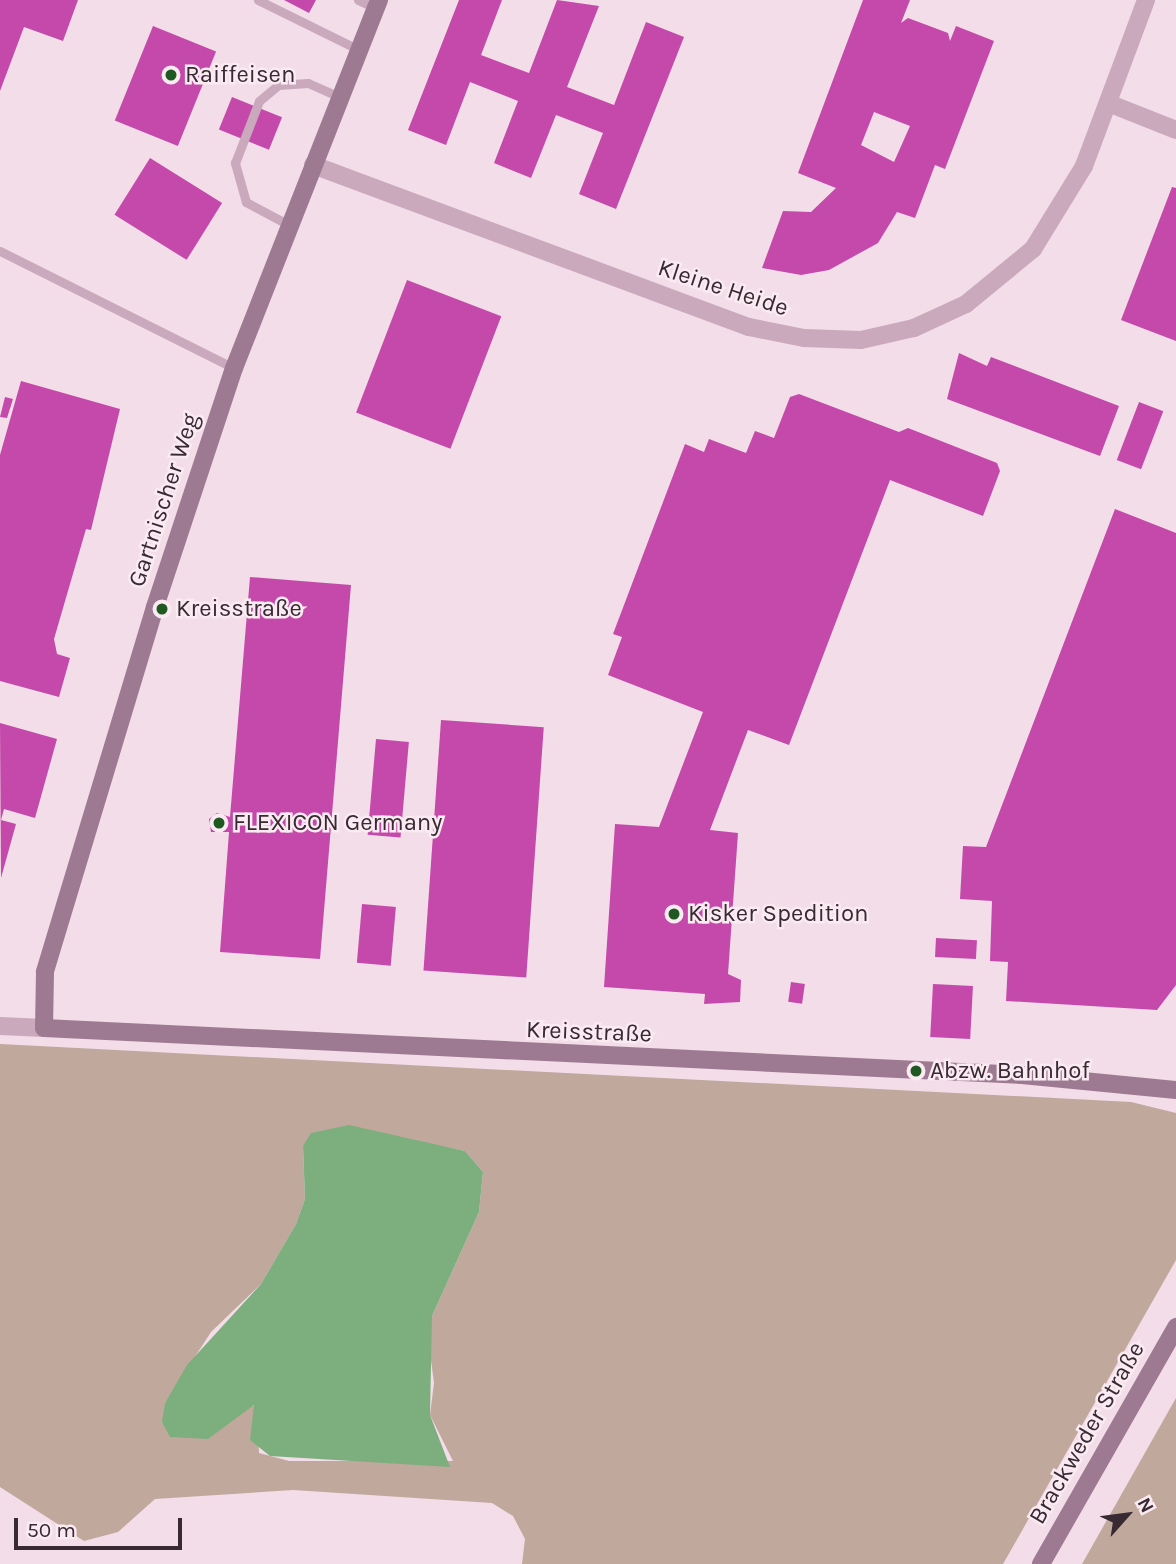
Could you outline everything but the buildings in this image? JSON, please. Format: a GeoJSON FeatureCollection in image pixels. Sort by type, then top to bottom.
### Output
{"type":"FeatureCollection","features":[{"type":"Feature","properties":{"kind":"street","name":"Kleine Heide"},"geometry":{"type":"LineString","coordinates":[[313,165],[749,327],[804,338],[861,340],[914,328],[966,304],[1022,262],[1084,166],[1146,0]]}},
{"type":"Feature","properties":{"kind":"street","name":"Gartnischer Weg"},"geometry":{"type":"LineString","coordinates":[[44,1028],[45,972],[127,694],[234,368],[377,4]]}},
{"type":"Feature","properties":{"kind":"street"},"geometry":{"type":"LineString","coordinates":[[1108,103],[1176,130]]}},
{"type":"Feature","properties":{"kind":"street","name":"Kreisstraße"},"geometry":{"type":"LineString","coordinates":[[0,1026],[1022,1075],[1176,1090]]}},
{"type":"Feature","properties":{"kind":"street","name":"Brackweder Straße"},"geometry":{"type":"LineString","coordinates":[[1041,1564],[1176,1327]]}},
{"type":"Feature","properties":{"kind":"lane"},"geometry":{"type":"LineString","coordinates":[[258,0],[359,50]]}},
{"type":"Feature","properties":{"kind":"lane"},"geometry":{"type":"LineString","coordinates":[[358,0],[377,4]]}},
{"type":"Feature","properties":{"kind":"lane"},"geometry":{"type":"LineString","coordinates":[[289,225],[246,201],[234,163],[239,150],[259,101],[278,85],[307,83],[340,96]]}},
{"type":"Feature","properties":{"kind":"lane"},"geometry":{"type":"LineString","coordinates":[[0,251],[234,368]]}},
{"type":"Feature","properties":{"kind":"shaded area"},"geometry":{"type":"Polygon","coordinates":[[[0,1044],[1131,1102],[1176,1113],[1176,1260],[1003,1564],[522,1564],[525,1539],[513,1516],[492,1503],[293,1490],[155,1499],[118,1532],[84,1541],[0,1487],[0,1044]],[[391,1136],[303,1146],[305,1199],[296,1224],[261,1284],[211,1332],[165,1403],[257,1406],[259,1453],[289,1461],[453,1461],[430,1415],[434,1383],[429,1345],[432,1316],[479,1212],[483,1172],[465,1151],[391,1136]]]}},
{"type":"Feature","properties":{"kind":"shaded area"},"geometry":{"type":"Polygon","coordinates":[[[349,1125],[465,1151],[483,1172],[479,1212],[432,1316],[430,1415],[450,1467],[270,1456],[250,1440],[254,1405],[208,1439],[170,1437],[162,1422],[165,1403],[187,1365],[261,1284],[296,1224],[305,1199],[303,1146],[311,1133],[349,1125]]]}},
{"type":"Feature","properties":{"kind":"shaded area"},"geometry":{"type":"Polygon","coordinates":[[[1176,1398],[1176,1564],[1082,1564],[1176,1398]]]}},
{"type":"Feature","properties":{"kind":"place","name":"Raiffeisen"},"geometry":{"type":"Point","coordinates":[171,75]}},
{"type":"Feature","properties":{"kind":"place","name":"Kreisstraße"},"geometry":{"type":"Point","coordinates":[162,609]}},
{"type":"Feature","properties":{"kind":"place","name":"FLEXICON Germany"},"geometry":{"type":"Point","coordinates":[219,823]}},
{"type":"Feature","properties":{"kind":"place","name":"Kisker Spedition"},"geometry":{"type":"Point","coordinates":[674,914]}},
{"type":"Feature","properties":{"kind":"place","name":"Abzw. Bahnhof"},"geometry":{"type":"Point","coordinates":[916,1071]}}]}
